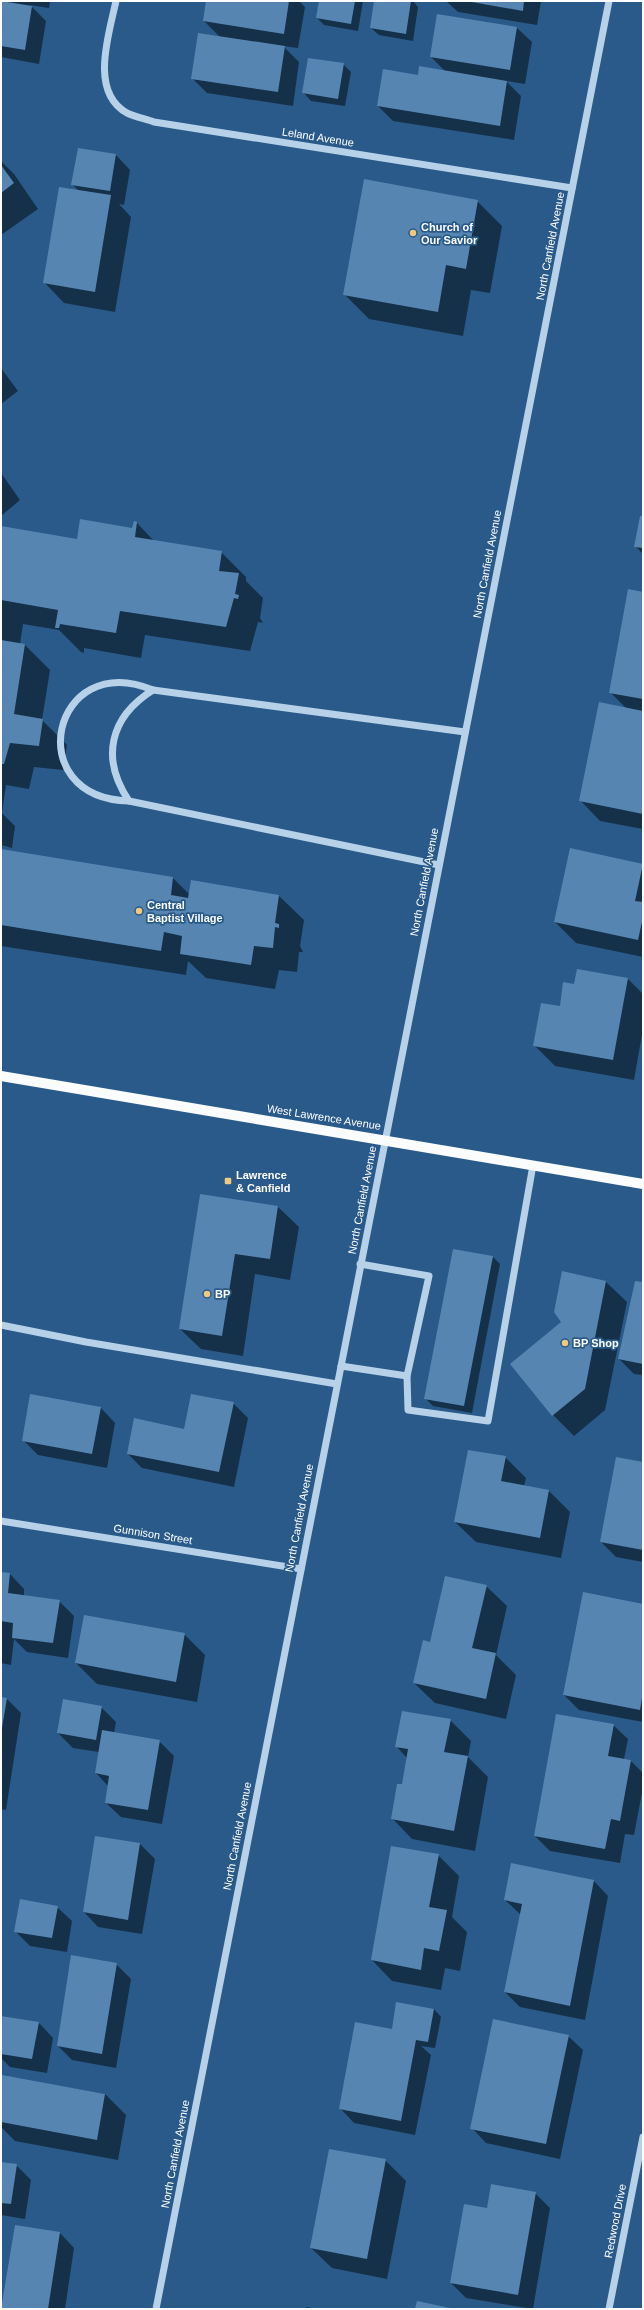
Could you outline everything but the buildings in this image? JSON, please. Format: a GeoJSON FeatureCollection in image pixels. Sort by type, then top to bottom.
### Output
{"type":"FeatureCollection","features":[{"type":"Feature","properties":{"kind":"main road","name":"West Lawrence Avenue"},"geometry":{"type":"LineString","coordinates":[[1,1076],[643,1184]]}},
{"type":"Feature","properties":{"kind":"street","name":"Leland Avenue"},"geometry":{"type":"LineString","coordinates":[[116,1],[105,55],[106,79],[111,99],[127,113],[154,122],[572,188]]}},
{"type":"Feature","properties":{"kind":"street","name":"North Canfield Avenue"},"geometry":{"type":"LineString","coordinates":[[156,2309],[300,1569],[609,1]]}},
{"type":"Feature","properties":{"kind":"street"},"geometry":{"type":"LineString","coordinates":[[439,865],[130,800],[110,800],[92,794],[76,782],[66,766],[60,747],[61,728],[68,710],[81,695],[97,685],[116,681],[135,682],[153,690],[465,732]]}},
{"type":"Feature","properties":{"kind":"street"},"geometry":{"type":"LineString","coordinates":[[130,800],[118,784],[112,762],[113,739],[122,718],[136,700],[153,690]]}},
{"type":"Feature","properties":{"kind":"street"},"geometry":{"type":"LineString","coordinates":[[360,1264],[428,1276],[407,1376],[408,1410],[488,1421],[533,1165]]}},
{"type":"Feature","properties":{"kind":"street"},"geometry":{"type":"LineString","coordinates":[[1,1325],[86,1342],[337,1384]]}},
{"type":"Feature","properties":{"kind":"street"},"geometry":{"type":"LineString","coordinates":[[340,1366],[407,1376]]}},
{"type":"Feature","properties":{"kind":"street","name":"Gunnison Street"},"geometry":{"type":"LineString","coordinates":[[1,1521],[300,1569]]}},
{"type":"Feature","properties":{"kind":"street","name":"Redwood Drive"},"geometry":{"type":"LineString","coordinates":[[609,2309],[643,2137]]}},
{"type":"Feature","properties":{"kind":"place","name":"Church of Our Savior"},"geometry":{"type":"Point","coordinates":[413,233]}},
{"type":"Feature","properties":{"kind":"place","name":"Central Baptist Village"},"geometry":{"type":"Point","coordinates":[139,911]}},
{"type":"Feature","properties":{"kind":"place","name":"Lawrence & Canfield"},"geometry":{"type":"Point","coordinates":[228,1181]}},
{"type":"Feature","properties":{"kind":"place","name":"BP"},"geometry":{"type":"Point","coordinates":[207,1294]}},
{"type":"Feature","properties":{"kind":"place","name":"BP Shop"},"geometry":{"type":"Point","coordinates":[565,1343]}}]}
